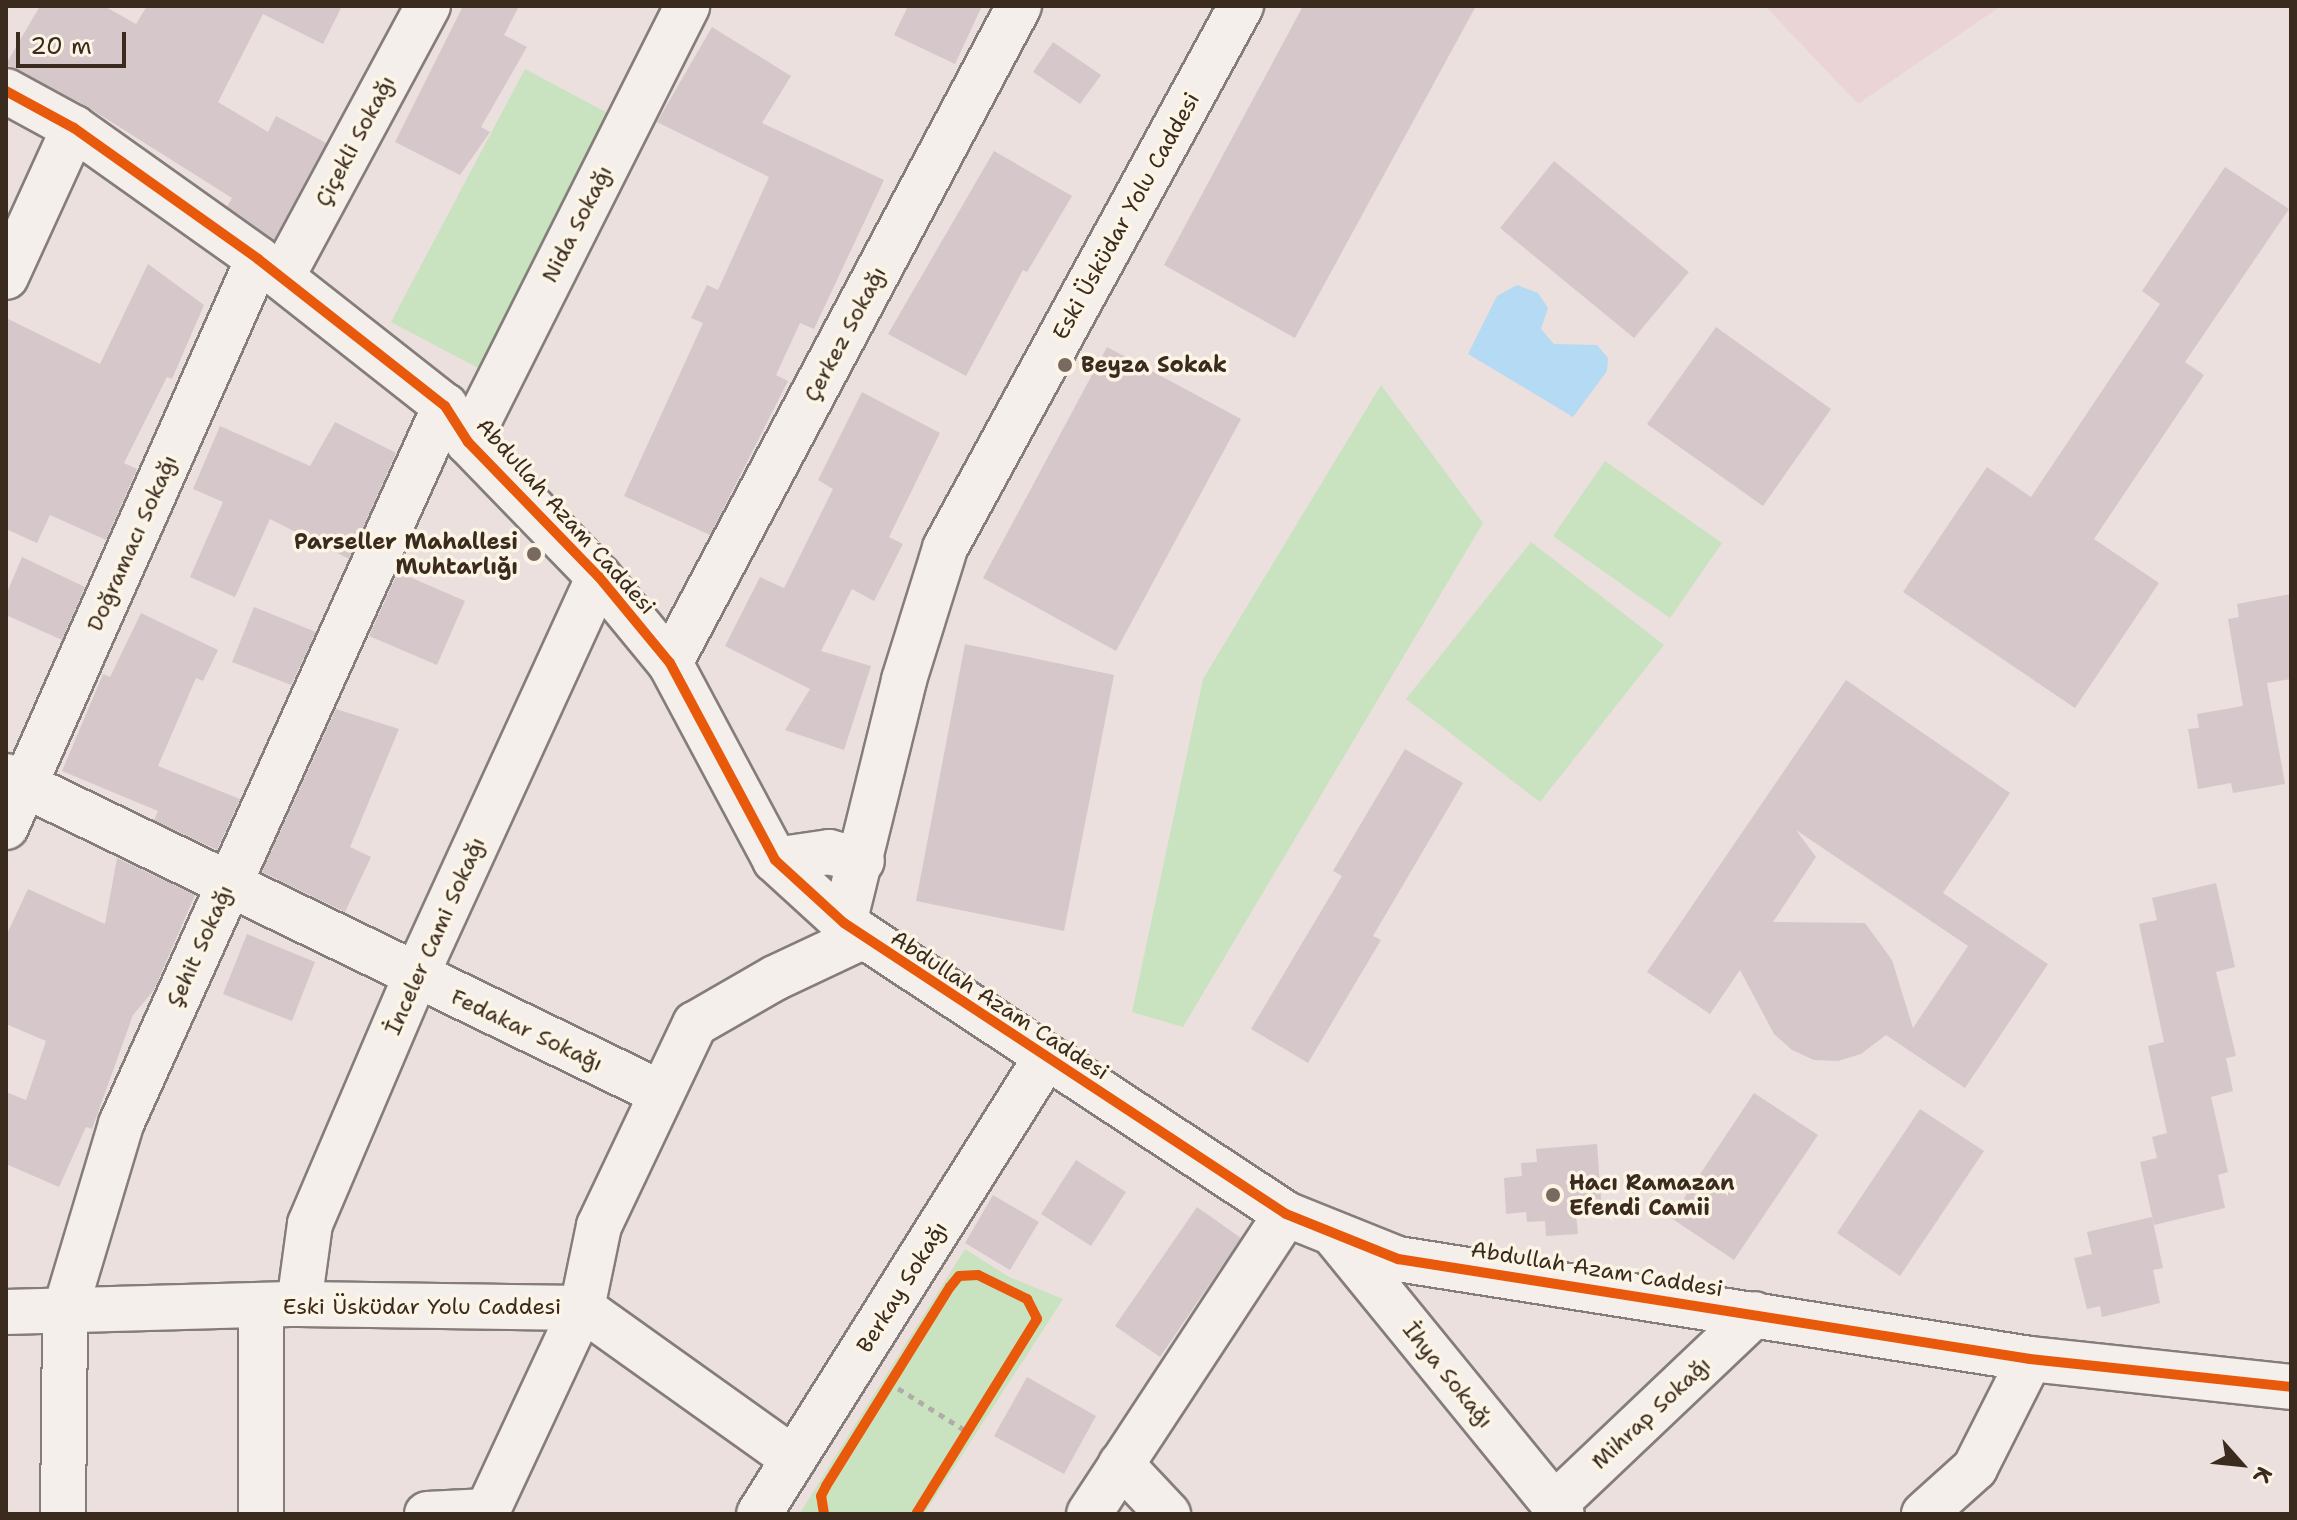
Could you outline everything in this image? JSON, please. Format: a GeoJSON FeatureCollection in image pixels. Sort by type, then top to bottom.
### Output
{"type":"FeatureCollection","features":[{"type":"Feature","properties":{"kind":"street","name":"Çiçekli Sokağı"},"geometry":{"type":"LineString","coordinates":[[270,268],[428,6]]}},
{"type":"Feature","properties":{"kind":"street","name":"Nida Sokağı"},"geometry":{"type":"LineString","coordinates":[[468,442],[687,6]]}},
{"type":"Feature","properties":{"kind":"street","name":"Çerkez Sokağı"},"geometry":{"type":"LineString","coordinates":[[670,663],[1019,6]]}},
{"type":"Feature","properties":{"kind":"street","name":"Eski Üsküdar Yolu Caddesi"},"geometry":{"type":"LineString","coordinates":[[6,1312],[280,1306],[582,1308],[599,1226],[695,1024],[853,930],[862,861],[904,680],[945,548],[1241,6]]}},
{"type":"Feature","properties":{"kind":"street","name":"Abdullah Azam Caddesi"},"geometry":{"type":"LineString","coordinates":[[6,91],[74,128],[270,268],[445,406],[468,442],[599,577],[670,663],[775,860],[853,930],[1045,1059],[1286,1214],[1398,1259],[2030,1359],[2291,1387]]}},
{"type":"Feature","properties":{"kind":"street"},"geometry":{"type":"LineString","coordinates":[[6,277],[74,128]]}},
{"type":"Feature","properties":{"kind":"street","name":"Doğramacı Sokağı"},"geometry":{"type":"LineString","coordinates":[[6,827],[15,781],[270,268]]}},
{"type":"Feature","properties":{"kind":"street","name":"Şehit Sokağı"},"geometry":{"type":"LineString","coordinates":[[63,1514],[65,1311],[121,1124],[445,406]]}},
{"type":"Feature","properties":{"kind":"street","name":"İnceler Cami Sokağı"},"geometry":{"type":"LineString","coordinates":[[261,1514],[280,1306],[310,1224],[415,978],[599,577]]}},
{"type":"Feature","properties":{"kind":"street","name":"Fedakar Sokağı"},"geometry":{"type":"LineString","coordinates":[[15,781],[415,978],[661,1093]]}},
{"type":"Feature","properties":{"kind":"street"},"geometry":{"type":"LineString","coordinates":[[775,860],[829,852],[862,861]]}},
{"type":"Feature","properties":{"kind":"street","name":"Berkay Sokağı"},"geometry":{"type":"LineString","coordinates":[[759,1514],[794,1459],[880,1372],[1045,1059]]}},
{"type":"Feature","properties":{"kind":"street"},"geometry":{"type":"LineString","coordinates":[[1089,1514],[1286,1214]]}},
{"type":"Feature","properties":{"kind":"street","name":"İhya Sokağı"},"geometry":{"type":"LineString","coordinates":[[1334,1235],[1556,1511]]}},
{"type":"Feature","properties":{"kind":"street"},"geometry":{"type":"LineString","coordinates":[[427,1514],[486,1513],[582,1308],[794,1459]]}},
{"type":"Feature","properties":{"kind":"street","name":"Mihrap Sokağı"},"geometry":{"type":"LineString","coordinates":[[1556,1511],[1755,1314]]}},
{"type":"Feature","properties":{"kind":"street"},"geometry":{"type":"LineString","coordinates":[[1924,1514],[1975,1468],[2030,1359]]}},
{"type":"Feature","properties":{"kind":"street"},"geometry":{"type":"LineString","coordinates":[[1121,1464],[1168,1514]]}},
{"type":"Feature","properties":{"kind":"path"},"geometry":{"type":"LineString","coordinates":[[880,1372],[881,1396]]}},
{"type":"Feature","properties":{"kind":"path"},"geometry":{"type":"LineString","coordinates":[[880,1372],[971,1428],[961,1444]]}},
{"type":"Feature","properties":{"kind":"shaded area"},"geometry":{"type":"Polygon","coordinates":[[[1765,6],[2001,6],[1858,104],[1765,6]]]}},
{"type":"Feature","properties":{"kind":"green space"},"geometry":{"type":"Polygon","coordinates":[[[525,69],[615,117],[480,369],[391,322],[525,69]]]}},
{"type":"Feature","properties":{"kind":"green space"},"geometry":{"type":"Polygon","coordinates":[[[1381,385],[1483,523],[1183,1027],[1132,1012],[1203,679],[1381,385]]]}},
{"type":"Feature","properties":{"kind":"green space"},"geometry":{"type":"Polygon","coordinates":[[[1605,461],[1722,543],[1670,618],[1553,536],[1605,461]]]}},
{"type":"Feature","properties":{"kind":"green space"},"geometry":{"type":"Polygon","coordinates":[[[1531,542],[1664,645],[1540,802],[1406,699],[1531,542]]]}},
{"type":"Feature","properties":{"kind":"green space"},"geometry":{"type":"Polygon","coordinates":[[[965,1249],[1009,1277],[1063,1299],[924,1514],[800,1513],[965,1249]]]}},
{"type":"Feature","properties":{"kind":"water"},"geometry":{"type":"Polygon","coordinates":[[[1517,285],[1538,293],[1548,308],[1541,329],[1554,344],[1597,345],[1608,358],[1607,371],[1573,417],[1468,354],[1497,296],[1517,285]]]}},
{"type":"Feature","properties":{"kind":"building"},"geometry":{"type":"Polygon","coordinates":[[[40,6],[104,6],[136,24],[147,6],[342,6],[323,44],[263,14],[218,102],[268,132],[276,116],[326,143],[274,240],[227,207],[232,198],[86,106],[6,64],[40,6]]]}},
{"type":"Feature","properties":{"kind":"building"},"geometry":{"type":"Polygon","coordinates":[[[463,6],[519,6],[504,35],[527,47],[481,127],[490,132],[460,175],[395,142],[463,6]]]}},
{"type":"Feature","properties":{"kind":"building"},"geometry":{"type":"Polygon","coordinates":[[[908,6],[982,6],[955,64],[894,35],[908,6]]]}},
{"type":"Feature","properties":{"kind":"building"},"geometry":{"type":"Polygon","coordinates":[[[1303,6],[1476,6],[1295,338],[1164,265],[1303,6]]]}},
{"type":"Feature","properties":{"kind":"building"},"geometry":{"type":"Polygon","coordinates":[[[712,27],[791,76],[762,123],[884,180],[814,329],[800,323],[776,375],[788,381],[710,535],[624,496],[703,323],[691,318],[707,285],[718,290],[769,177],[657,122],[712,27]]]}},
{"type":"Feature","properties":{"kind":"building"},"geometry":{"type":"Polygon","coordinates":[[[1053,42],[1101,75],[1080,104],[1033,72],[1053,42]]]}},
{"type":"Feature","properties":{"kind":"building"},"geometry":{"type":"Polygon","coordinates":[[[994,151],[1072,196],[1027,272],[1023,270],[966,376],[888,334],[994,151]]]}},
{"type":"Feature","properties":{"kind":"building"},"geometry":{"type":"Polygon","coordinates":[[[1554,161],[1689,272],[1634,338],[1500,228],[1554,161]]]}},
{"type":"Feature","properties":{"kind":"building"},"geometry":{"type":"Polygon","coordinates":[[[2225,167],[2289,209],[2185,362],[2204,375],[2094,539],[2159,583],[2075,708],[1903,592],[1987,467],[2031,497],[2160,304],[2142,291],[2225,167]]]}},
{"type":"Feature","properties":{"kind":"building"},"geometry":{"type":"Polygon","coordinates":[[[148,264],[204,305],[172,379],[167,377],[124,463],[137,469],[106,540],[50,515],[37,543],[6,529],[6,318],[100,364],[148,264]]]}},
{"type":"Feature","properties":{"kind":"building"},"geometry":{"type":"Polygon","coordinates":[[[1716,327],[1831,409],[1763,506],[1647,424],[1716,327]]]}},
{"type":"Feature","properties":{"kind":"building"},"geometry":{"type":"Polygon","coordinates":[[[1107,347],[1241,419],[1116,651],[983,578],[1107,347]]]}},
{"type":"Feature","properties":{"kind":"building"},"geometry":{"type":"Polygon","coordinates":[[[862,392],[940,433],[889,537],[903,544],[874,601],[852,589],[821,651],[871,666],[844,750],[785,730],[810,689],[725,646],[760,577],[784,588],[833,489],[818,480],[862,392]]]}},
{"type":"Feature","properties":{"kind":"building"},"geometry":{"type":"Polygon","coordinates":[[[335,422],[396,453],[349,559],[270,519],[235,597],[190,577],[223,502],[193,489],[220,426],[310,466],[335,422]]]}},
{"type":"Feature","properties":{"kind":"building"},"geometry":{"type":"Polygon","coordinates":[[[22,557],[85,587],[62,640],[6,615],[6,595],[22,557]]]}},
{"type":"Feature","properties":{"kind":"building"},"geometry":{"type":"Polygon","coordinates":[[[398,572],[465,601],[437,665],[369,636],[398,572]]]}},
{"type":"Feature","properties":{"kind":"building"},"geometry":{"type":"Polygon","coordinates":[[[2291,594],[2291,679],[2267,683],[2285,784],[2233,793],[2231,783],[2198,789],[2188,729],[2199,728],[2197,714],[2243,706],[2228,619],[2239,617],[2237,604],[2291,594]]]}},
{"type":"Feature","properties":{"kind":"building"},"geometry":{"type":"Polygon","coordinates":[[[254,607],[316,632],[291,685],[232,662],[254,607]]]}},
{"type":"Feature","properties":{"kind":"building"},"geometry":{"type":"Polygon","coordinates":[[[141,613],[218,650],[203,681],[196,678],[158,766],[240,799],[217,850],[154,820],[158,811],[62,771],[103,674],[110,677],[141,613]]]}},
{"type":"Feature","properties":{"kind":"building"},"geometry":{"type":"Polygon","coordinates":[[[965,644],[1114,675],[1064,931],[916,901],[965,644]]]}},
{"type":"Feature","properties":{"kind":"building"},"geometry":{"type":"Polygon","coordinates":[[[1846,680],[2010,793],[1943,893],[2048,964],[1965,1088],[1886,1035],[1861,1054],[1838,1061],[1814,1060],[1792,1050],[1774,1034],[1740,970],[1710,1014],[1647,972],[1846,680]],[[1796,830],[1816,857],[1773,922],[1865,923],[1892,960],[1913,1028],[1968,946],[1796,830]]]}},
{"type":"Feature","properties":{"kind":"building"},"geometry":{"type":"Polygon","coordinates":[[[336,709],[399,729],[350,847],[371,857],[345,912],[262,872],[336,709]]]}},
{"type":"Feature","properties":{"kind":"building"},"geometry":{"type":"Polygon","coordinates":[[[1405,749],[1463,783],[1373,936],[1381,940],[1308,1063],[1251,1029],[1342,876],[1333,871],[1405,749]]]}},
{"type":"Feature","properties":{"kind":"building"},"geometry":{"type":"Polygon","coordinates":[[[117,858],[195,895],[154,990],[133,1015],[92,1129],[86,1127],[59,1187],[6,1164],[6,1092],[26,1100],[46,1041],[6,1024],[6,936],[28,889],[105,924],[117,858]]]}},
{"type":"Feature","properties":{"kind":"building"},"geometry":{"type":"Polygon","coordinates":[[[2216,883],[2235,967],[2216,972],[2236,1056],[2226,1058],[2233,1091],[2211,1097],[2228,1172],[2218,1175],[2225,1208],[2154,1225],[2140,1162],[2157,1158],[2152,1137],[2167,1133],[2148,1046],[2164,1042],[2139,924],[2157,920],[2152,898],[2216,883]]]}},
{"type":"Feature","properties":{"kind":"building"},"geometry":{"type":"Polygon","coordinates":[[[247,934],[315,962],[292,1021],[223,994],[247,934]]]}},
{"type":"Feature","properties":{"kind":"building"},"geometry":{"type":"Polygon","coordinates":[[[1754,1093],[1818,1135],[1734,1260],[1671,1218],[1754,1093]]]}},
{"type":"Feature","properties":{"kind":"building"},"geometry":{"type":"Polygon","coordinates":[[[1920,1109],[1984,1151],[1900,1276],[1837,1233],[1920,1109]]]}},
{"type":"Feature","properties":{"kind":"building","name":"Hacı Ramazan Efendi Camii"},"geometry":{"type":"Polygon","coordinates":[[[1597,1144],[1602,1212],[1576,1214],[1578,1234],[1546,1236],[1545,1221],[1527,1222],[1526,1212],[1506,1214],[1504,1178],[1522,1176],[1521,1163],[1537,1162],[1536,1149],[1597,1144]]]}},
{"type":"Feature","properties":{"kind":"building"},"geometry":{"type":"Polygon","coordinates":[[[1076,1160],[1126,1192],[1091,1246],[1041,1214],[1076,1160]]]}},
{"type":"Feature","properties":{"kind":"building"},"geometry":{"type":"Polygon","coordinates":[[[993,1195],[1039,1222],[1010,1270],[965,1243],[993,1195]]]}},
{"type":"Feature","properties":{"kind":"building"},"geometry":{"type":"Polygon","coordinates":[[[1197,1207],[1241,1238],[1160,1357],[1115,1326],[1197,1207]]]}},
{"type":"Feature","properties":{"kind":"building"},"geometry":{"type":"Polygon","coordinates":[[[2152,1217],[2163,1268],[2153,1270],[2160,1303],[2102,1317],[2100,1306],[2087,1309],[2074,1258],[2092,1254],[2087,1232],[2152,1217]]]}},
{"type":"Feature","properties":{"kind":"building"},"geometry":{"type":"Polygon","coordinates":[[[1027,1377],[1096,1416],[1064,1474],[994,1436],[1027,1377]]]}},
{"type":"Feature","properties":{"kind":"cycle path"},"geometry":{"type":"LineString","coordinates":[[6,91],[74,128],[258,259],[445,406],[468,442],[599,577],[670,663],[775,860],[844,923],[1286,1214],[1398,1259],[2030,1359],[2291,1387]]}},
{"type":"Feature","properties":{"kind":"cycle path"},"geometry":{"type":"LineString","coordinates":[[824,1514],[821,1496],[826,1486],[950,1287],[959,1276],[978,1275],[1027,1299],[1037,1319],[916,1514]]}},
{"type":"Feature","properties":{"kind":"place","name":"Beyza Sokak"},"geometry":{"type":"Point","coordinates":[1065,365]}},
{"type":"Feature","properties":{"kind":"place","name":"Parseller Mahallesi Muhtarlığı"},"geometry":{"type":"Point","coordinates":[534,554]}},
{"type":"Feature","properties":{"kind":"place","name":"Hacı Ramazan Efendi Camii"},"geometry":{"type":"Point","coordinates":[1553,1195]}}]}
